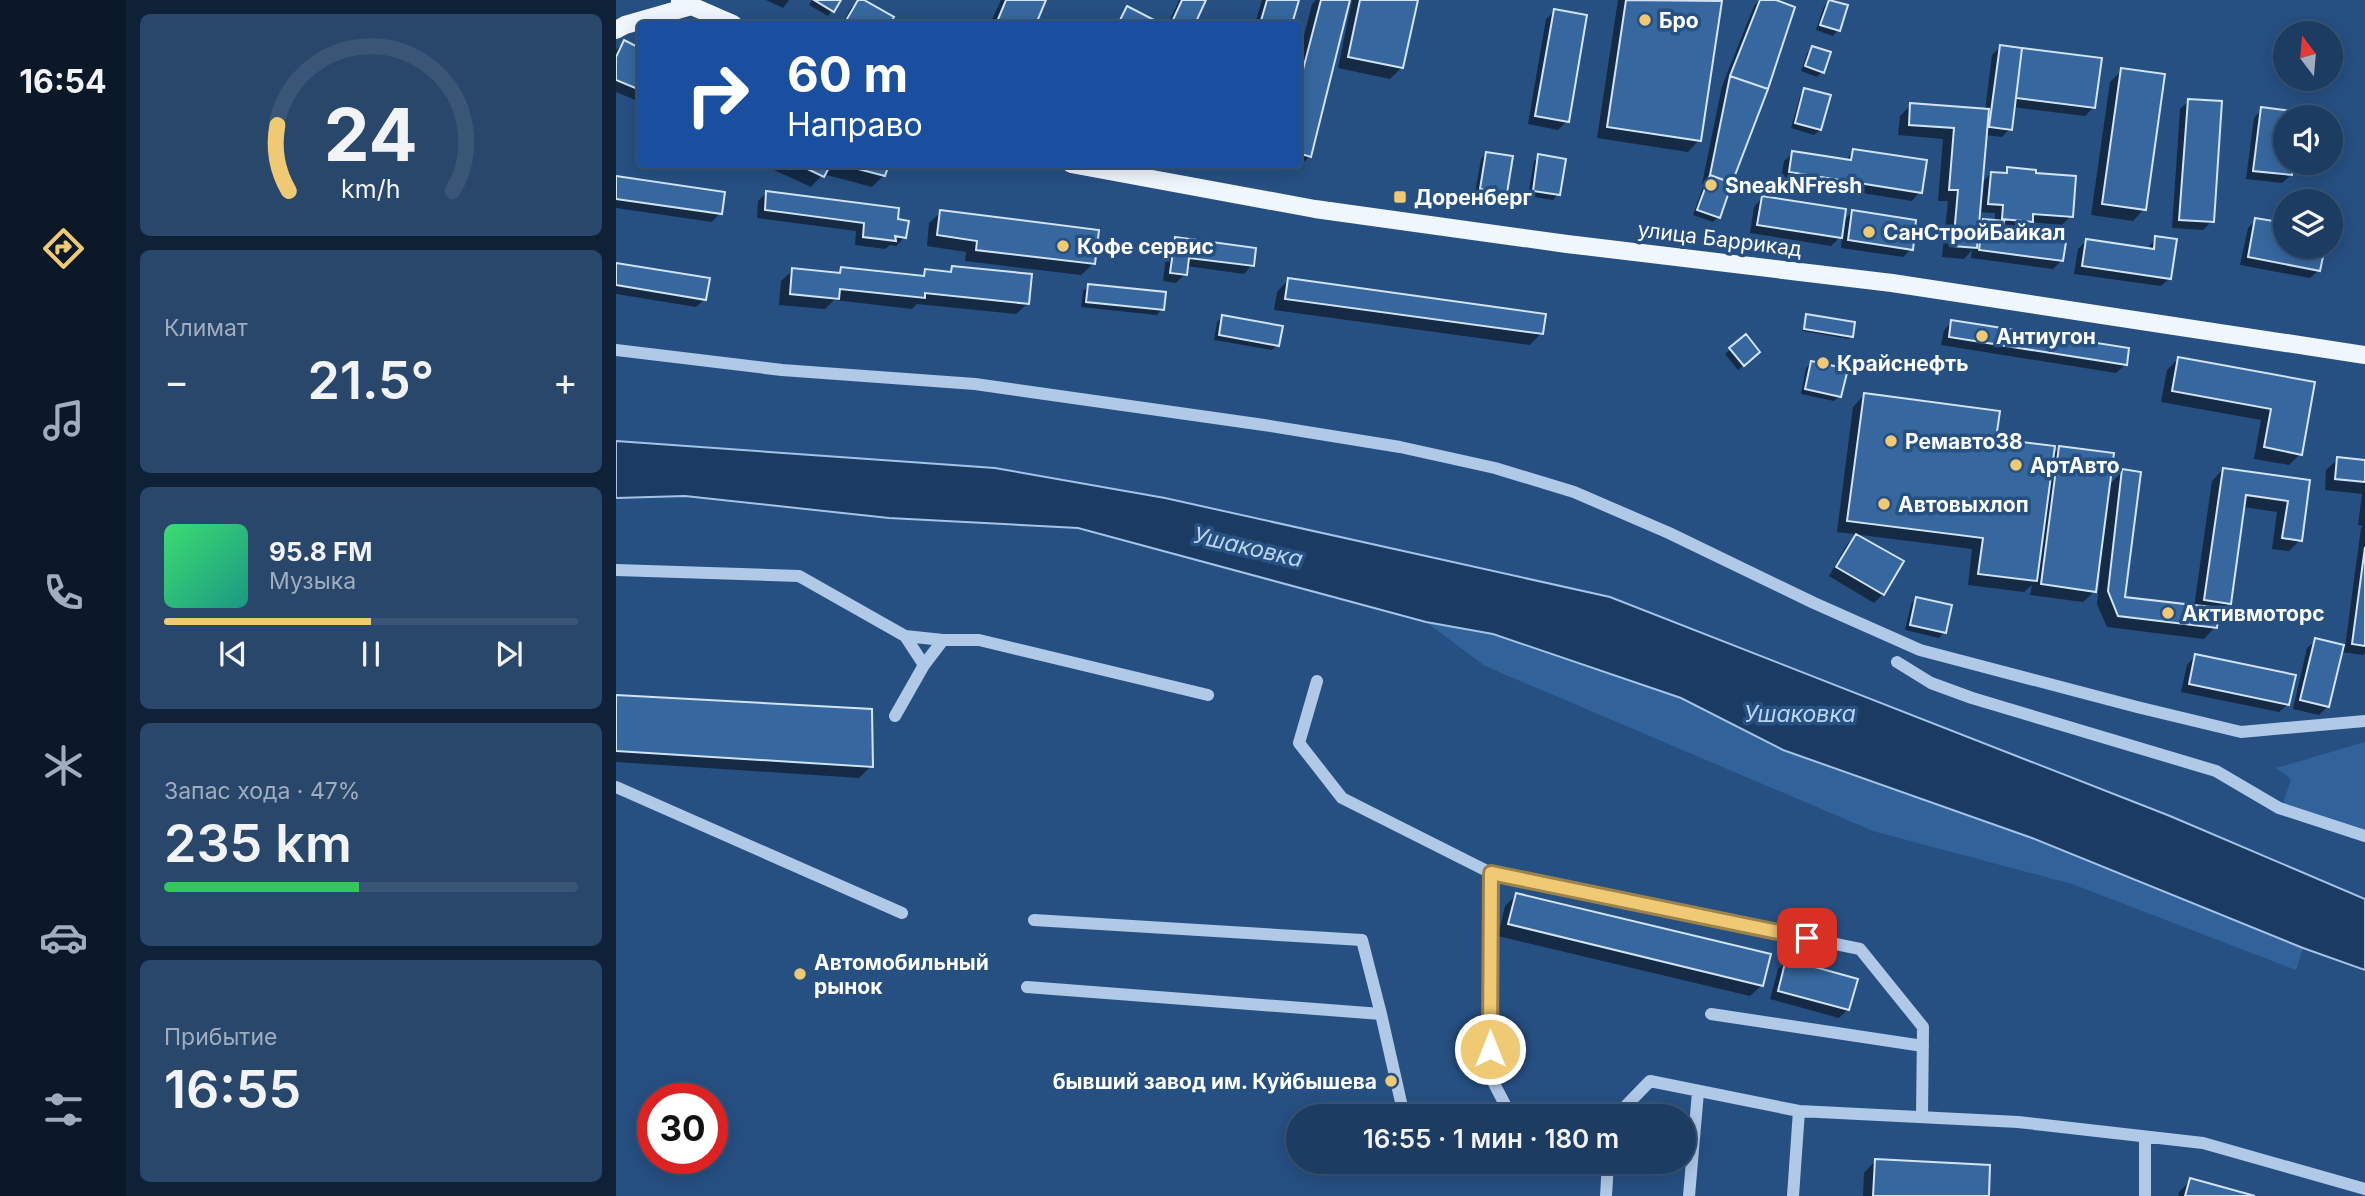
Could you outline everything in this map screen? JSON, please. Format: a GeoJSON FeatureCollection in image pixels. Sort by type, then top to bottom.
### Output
{"type":"FeatureCollection","features":[{"type":"Feature","properties":{"kind":"main road"},"geometry":{"type":"LineString","coordinates":[[616,30],[684,3],[726,21]]}},
{"type":"Feature","properties":{"kind":"main road","name":"улица Баррикад"},"geometry":{"type":"LineString","coordinates":[[1093,168],[1315,209],[1567,244],[1892,283],[2365,355]]}},
{"type":"Feature","properties":{"kind":"street"},"geometry":{"type":"LineString","coordinates":[[616,350],[782,370],[975,384],[1399,447],[1495,468],[1574,492],[1669,533],[1920,650],[2241,732],[2365,721]]}},
{"type":"Feature","properties":{"kind":"street"},"geometry":{"type":"LineString","coordinates":[[616,570],[799,576],[905,636],[979,640],[1208,695]]}},
{"type":"Feature","properties":{"kind":"street"},"geometry":{"type":"LineString","coordinates":[[905,636],[924,665]]}},
{"type":"Feature","properties":{"kind":"street"},"geometry":{"type":"LineString","coordinates":[[895,716],[924,665],[943,640]]}},
{"type":"Feature","properties":{"kind":"street"},"geometry":{"type":"LineString","coordinates":[[1897,662],[1931,683],[1972,698],[2216,771],[2279,808],[2365,836]]}},
{"type":"Feature","properties":{"kind":"street"},"geometry":{"type":"LineString","coordinates":[[1317,681],[1299,743],[1342,797],[1491,873],[1860,949],[1923,1027],[1922,1117]]}},
{"type":"Feature","properties":{"kind":"street"},"geometry":{"type":"LineString","coordinates":[[616,787],[901,913]]}},
{"type":"Feature","properties":{"kind":"street"},"geometry":{"type":"LineString","coordinates":[[1491,873],[1489,1074],[1505,1104]]}},
{"type":"Feature","properties":{"kind":"street"},"geometry":{"type":"LineString","coordinates":[[1034,920],[1362,940],[1401,1104]]}},
{"type":"Feature","properties":{"kind":"street"},"geometry":{"type":"LineString","coordinates":[[1027,987],[1381,1014]]}},
{"type":"Feature","properties":{"kind":"street"},"geometry":{"type":"LineString","coordinates":[[1711,1014],[1923,1046]]}},
{"type":"Feature","properties":{"kind":"street"},"geometry":{"type":"LineString","coordinates":[[1628,1104],[1650,1081],[1799,1111],[2018,1122],[2203,1143],[2365,1189]]}},
{"type":"Feature","properties":{"kind":"street"},"geometry":{"type":"LineString","coordinates":[[1695,1104],[1698,1092]]}},
{"type":"Feature","properties":{"kind":"street"},"geometry":{"type":"LineString","coordinates":[[1793,1196],[1799,1111]]}},
{"type":"Feature","properties":{"kind":"street"},"geometry":{"type":"LineString","coordinates":[[2145,1137],[2145,1196]]}},
{"type":"Feature","properties":{"kind":"street"},"geometry":{"type":"LineString","coordinates":[[1606,1196],[1607,1174]]}},
{"type":"Feature","properties":{"kind":"street"},"geometry":{"type":"LineString","coordinates":[[1689,1174],[1689,1196]]}},
{"type":"Feature","properties":{"kind":"shaded area"},"geometry":{"type":"Polygon","coordinates":[[[1426,622],[1493,634],[1681,698],[1783,750],[2032,838],[2303,948],[2296,970],[2072,884],[1873,831],[1485,666],[1426,622]]]}},
{"type":"Feature","properties":{"kind":"shaded area"},"geometry":{"type":"Polygon","coordinates":[[[2365,742],[2365,840],[2280,813],[2291,779],[2276,768],[2365,742]]]}},
{"type":"Feature","properties":{"kind":"water","name":"Ушаковка"},"geometry":{"type":"Polygon","coordinates":[[[616,441],[995,468],[1165,498],[1610,597],[2170,816],[2365,899],[2365,970],[2303,948],[2032,838],[1783,750],[1681,698],[1493,634],[1426,622],[1078,528],[889,518],[685,496],[616,498],[616,441]]]}},
{"type":"Feature","properties":{"kind":"building"},"geometry":{"type":"Polygon","coordinates":[[[814,0],[841,0],[834,12],[814,0]]]}},
{"type":"Feature","properties":{"kind":"building"},"geometry":{"type":"Polygon","coordinates":[[[858,0],[864,0],[894,17],[892,21],[846,21],[858,0]]]}},
{"type":"Feature","properties":{"kind":"building"},"geometry":{"type":"Polygon","coordinates":[[[1006,0],[1046,0],[1037,21],[997,21],[1006,0]]]}},
{"type":"Feature","properties":{"kind":"building"},"geometry":{"type":"Polygon","coordinates":[[[1182,0],[1206,0],[1196,21],[1172,21],[1182,0]]]}},
{"type":"Feature","properties":{"kind":"building"},"geometry":{"type":"Polygon","coordinates":[[[1267,0],[1299,0],[1293,21],[1261,21],[1267,0]]]}},
{"type":"Feature","properties":{"kind":"building"},"geometry":{"type":"Polygon","coordinates":[[[1321,0],[1350,0],[1311,157],[1302,154],[1302,74],[1321,0]]]}},
{"type":"Feature","properties":{"kind":"building"},"geometry":{"type":"Polygon","coordinates":[[[1360,0],[1418,0],[1403,68],[1348,57],[1360,0]]]}},
{"type":"Feature","properties":{"kind":"building"},"geometry":{"type":"Polygon","coordinates":[[[1626,0],[1722,1],[1701,141],[1607,127],[1626,0]]]}},
{"type":"Feature","properties":{"kind":"building"},"geometry":{"type":"Polygon","coordinates":[[[1760,0],[1776,0],[1795,7],[1768,89],[1730,76],[1760,0]]]}},
{"type":"Feature","properties":{"kind":"building"},"geometry":{"type":"Polygon","coordinates":[[[1829,0],[1848,5],[1840,31],[1820,25],[1829,0]]]}},
{"type":"Feature","properties":{"kind":"building"},"geometry":{"type":"Polygon","coordinates":[[[1127,6],[1156,21],[1120,21],[1127,6]]]}},
{"type":"Feature","properties":{"kind":"building"},"geometry":{"type":"Polygon","coordinates":[[[1554,9],[1587,15],[1569,122],[1535,116],[1554,9]]]}},
{"type":"Feature","properties":{"kind":"building"},"geometry":{"type":"Polygon","coordinates":[[[624,40],[637,46],[637,89],[616,80],[616,57],[624,40]]]}},
{"type":"Feature","properties":{"kind":"building"},"geometry":{"type":"Polygon","coordinates":[[[2000,45],[2022,48],[2012,130],[1989,127],[2000,45]]]}},
{"type":"Feature","properties":{"kind":"building"},"geometry":{"type":"Polygon","coordinates":[[[1812,46],[1831,52],[1824,73],[1805,66],[1812,46]]]}},
{"type":"Feature","properties":{"kind":"building"},"geometry":{"type":"Polygon","coordinates":[[[2022,48],[2102,58],[2095,108],[2016,98],[2022,48]]]}},
{"type":"Feature","properties":{"kind":"building"},"geometry":{"type":"Polygon","coordinates":[[[2121,68],[2165,74],[2146,210],[2102,204],[2121,68]]]}},
{"type":"Feature","properties":{"kind":"building"},"geometry":{"type":"Polygon","coordinates":[[[1730,76],[1768,89],[1732,183],[1710,175],[1730,76]]]}},
{"type":"Feature","properties":{"kind":"building"},"geometry":{"type":"Polygon","coordinates":[[[1804,88],[1831,95],[1821,130],[1795,123],[1804,88]]]}},
{"type":"Feature","properties":{"kind":"building"},"geometry":{"type":"Polygon","coordinates":[[[2188,99],[2222,101],[2214,222],[2179,220],[2188,99]]]}},
{"type":"Feature","properties":{"kind":"building"},"geometry":{"type":"Polygon","coordinates":[[[1910,103],[1989,109],[1977,248],[1953,246],[1958,190],[1949,190],[1954,128],[1909,125],[1910,103]]]}},
{"type":"Feature","properties":{"kind":"building"},"geometry":{"type":"Polygon","coordinates":[[[2261,107],[2273,109],[2273,173],[2253,171],[2261,107]]]}},
{"type":"Feature","properties":{"kind":"building"},"geometry":{"type":"Polygon","coordinates":[[[1853,149],[1927,160],[1922,193],[1789,172],[1792,151],[1851,160],[1853,149]]]}},
{"type":"Feature","properties":{"kind":"building"},"geometry":{"type":"Polygon","coordinates":[[[1486,152],[1513,156],[1507,193],[1480,189],[1486,152]]]}},
{"type":"Feature","properties":{"kind":"building"},"geometry":{"type":"Polygon","coordinates":[[[1538,154],[1566,159],[1560,195],[1533,191],[1538,154]]]}},
{"type":"Feature","properties":{"kind":"building"},"geometry":{"type":"Polygon","coordinates":[[[2007,167],[2036,170],[2036,173],[2076,176],[2073,217],[2033,214],[2033,222],[2002,219],[2003,205],[1988,204],[1991,172],[2007,173],[2007,167]]]}},
{"type":"Feature","properties":{"kind":"building"},"geometry":{"type":"Polygon","coordinates":[[[805,168],[829,168],[824,177],[805,168]]]}},
{"type":"Feature","properties":{"kind":"building"},"geometry":{"type":"Polygon","coordinates":[[[854,168],[888,168],[885,176],[854,168]]]}},
{"type":"Feature","properties":{"kind":"building"},"geometry":{"type":"Polygon","coordinates":[[[1710,175],[1732,183],[1720,218],[1697,210],[1710,175]]]}},
{"type":"Feature","properties":{"kind":"building"},"geometry":{"type":"Polygon","coordinates":[[[616,176],[725,192],[722,214],[616,199],[616,176]]]}},
{"type":"Feature","properties":{"kind":"building"},"geometry":{"type":"Polygon","coordinates":[[[766,191],[899,208],[898,219],[909,221],[906,238],[895,236],[896,241],[863,237],[864,223],[765,210],[766,191]]]}},
{"type":"Feature","properties":{"kind":"building"},"geometry":{"type":"Polygon","coordinates":[[[1762,196],[1846,209],[1842,238],[1757,225],[1762,196]]]}},
{"type":"Feature","properties":{"kind":"building"},"geometry":{"type":"Polygon","coordinates":[[[940,210],[1099,230],[1095,264],[976,250],[977,241],[937,235],[940,210]]]}},
{"type":"Feature","properties":{"kind":"building"},"geometry":{"type":"Polygon","coordinates":[[[1852,210],[1916,220],[1913,250],[1848,240],[1852,210]]]}},
{"type":"Feature","properties":{"kind":"building"},"geometry":{"type":"Polygon","coordinates":[[[2255,218],[2273,221],[2273,259],[2322,259],[2320,271],[2248,257],[2255,218]]]}},
{"type":"Feature","properties":{"kind":"building"},"geometry":{"type":"Polygon","coordinates":[[[1983,219],[2004,221],[2002,234],[2066,242],[2063,261],[1979,250],[1983,219]]]}},
{"type":"Feature","properties":{"kind":"building"},"geometry":{"type":"Polygon","coordinates":[[[2155,236],[2177,239],[2171,279],[2082,266],[2086,239],[2154,249],[2155,236]]]}},
{"type":"Feature","properties":{"kind":"building"},"geometry":{"type":"Polygon","coordinates":[[[1175,237],[1256,248],[1254,266],[1189,258],[1187,275],[1170,273],[1175,237]]]}},
{"type":"Feature","properties":{"kind":"building"},"geometry":{"type":"Polygon","coordinates":[[[616,263],[710,278],[706,300],[616,285],[616,263]]]}},
{"type":"Feature","properties":{"kind":"building"},"geometry":{"type":"Polygon","coordinates":[[[952,266],[1032,274],[1029,304],[925,293],[925,298],[840,289],[839,299],[790,294],[792,268],[840,273],[841,267],[924,276],[925,269],[951,272],[952,266]]]}},
{"type":"Feature","properties":{"kind":"building"},"geometry":{"type":"Polygon","coordinates":[[[1288,278],[1546,314],[1543,334],[1285,299],[1288,278]]]}},
{"type":"Feature","properties":{"kind":"building"},"geometry":{"type":"Polygon","coordinates":[[[1088,284],[1166,292],[1164,310],[1086,302],[1088,284]]]}},
{"type":"Feature","properties":{"kind":"building"},"geometry":{"type":"Polygon","coordinates":[[[1806,314],[1855,322],[1853,337],[1804,329],[1806,314]]]}},
{"type":"Feature","properties":{"kind":"building"},"geometry":{"type":"Polygon","coordinates":[[[1222,315],[1283,326],[1279,346],[1219,335],[1222,315]]]}},
{"type":"Feature","properties":{"kind":"building"},"geometry":{"type":"Polygon","coordinates":[[[1951,320],[2129,348],[2127,365],[1949,337],[1951,320]]]}},
{"type":"Feature","properties":{"kind":"building"},"geometry":{"type":"Polygon","coordinates":[[[1746,334],[1760,352],[1744,366],[1729,348],[1746,334]]]}},
{"type":"Feature","properties":{"kind":"building"},"geometry":{"type":"Polygon","coordinates":[[[2178,357],[2315,382],[2302,455],[2264,447],[2271,409],[2172,391],[2178,357]]]}},
{"type":"Feature","properties":{"kind":"building"},"geometry":{"type":"Polygon","coordinates":[[[1811,361],[1848,369],[1841,397],[1805,389],[1811,361]]]}},
{"type":"Feature","properties":{"kind":"building"},"geometry":{"type":"Polygon","coordinates":[[[1864,393],[2000,411],[1996,439],[2055,446],[2037,581],[1978,574],[1983,538],[1847,521],[1864,393]]]}},
{"type":"Feature","properties":{"kind":"building"},"geometry":{"type":"Polygon","coordinates":[[[2059,446],[2114,453],[2096,592],[2041,584],[2059,446]]]}},
{"type":"Feature","properties":{"kind":"building"},"geometry":{"type":"Polygon","coordinates":[[[2337,457],[2365,460],[2365,482],[2335,479],[2337,457]]]}},
{"type":"Feature","properties":{"kind":"building"},"geometry":{"type":"Polygon","coordinates":[[[2223,468],[2310,480],[2302,541],[2282,538],[2288,501],[2246,495],[2231,604],[2204,600],[2223,468]]]}},
{"type":"Feature","properties":{"kind":"building"},"geometry":{"type":"Polygon","coordinates":[[[2122,469],[2141,472],[2125,597],[2219,608],[2217,628],[2118,616],[2108,591],[2122,469]]]}},
{"type":"Feature","properties":{"kind":"building"},"geometry":{"type":"Polygon","coordinates":[[[1856,534],[1904,561],[1884,595],[1836,567],[1856,534]]]}},
{"type":"Feature","properties":{"kind":"building"},"geometry":{"type":"Polygon","coordinates":[[[2365,547],[2365,646],[2352,644],[2365,547]]]}},
{"type":"Feature","properties":{"kind":"building"},"geometry":{"type":"Polygon","coordinates":[[[1916,597],[1952,605],[1946,633],[1910,625],[1916,597]]]}},
{"type":"Feature","properties":{"kind":"building"},"geometry":{"type":"Polygon","coordinates":[[[2315,638],[2344,645],[2329,707],[2300,700],[2315,638]]]}},
{"type":"Feature","properties":{"kind":"building"},"geometry":{"type":"Polygon","coordinates":[[[2195,654],[2296,675],[2289,705],[2189,684],[2195,654]]]}},
{"type":"Feature","properties":{"kind":"building"},"geometry":{"type":"Polygon","coordinates":[[[616,695],[872,709],[873,767],[616,751],[616,695]]]}},
{"type":"Feature","properties":{"kind":"building"},"geometry":{"type":"Polygon","coordinates":[[[1516,893],[1771,954],[1763,986],[1508,924],[1516,893]]]}},
{"type":"Feature","properties":{"kind":"building"},"geometry":{"type":"Polygon","coordinates":[[[1786,959],[1858,979],[1849,1010],[1778,991],[1786,959]]]}},
{"type":"Feature","properties":{"kind":"building"},"geometry":{"type":"Polygon","coordinates":[[[1875,1159],[1990,1165],[1989,1196],[1873,1196],[1875,1159]]]}},
{"type":"Feature","properties":{"kind":"building"},"geometry":{"type":"Polygon","coordinates":[[[2190,1178],[2255,1196],[2185,1196],[2190,1178]]]}},
{"type":"Feature","properties":{"kind":"place","name":"Бро"},"geometry":{"type":"Point","coordinates":[1645,20]}},
{"type":"Feature","properties":{"kind":"place","name":"SneakNFresh"},"geometry":{"type":"Point","coordinates":[1711,185]}},
{"type":"Feature","properties":{"kind":"place","name":"Доренберг"},"geometry":{"type":"Point","coordinates":[1400,197]}},
{"type":"Feature","properties":{"kind":"place","name":"СанСтройБайкал"},"geometry":{"type":"Point","coordinates":[1869,232]}},
{"type":"Feature","properties":{"kind":"place","name":"Кофе сервис"},"geometry":{"type":"Point","coordinates":[1063,246]}},
{"type":"Feature","properties":{"kind":"place","name":"Антиугон"},"geometry":{"type":"Point","coordinates":[1982,336]}},
{"type":"Feature","properties":{"kind":"place","name":"Крайснефть"},"geometry":{"type":"Point","coordinates":[1823,363]}},
{"type":"Feature","properties":{"kind":"place","name":"Ремавто38"},"geometry":{"type":"Point","coordinates":[1891,441]}},
{"type":"Feature","properties":{"kind":"place","name":"АртАвто"},"geometry":{"type":"Point","coordinates":[2016,465]}},
{"type":"Feature","properties":{"kind":"place","name":"Автовыхлоп"},"geometry":{"type":"Point","coordinates":[1884,504]}},
{"type":"Feature","properties":{"kind":"place","name":"Активмоторс"},"geometry":{"type":"Point","coordinates":[2168,613]}},
{"type":"Feature","properties":{"kind":"place","name":"Автомобильный рынок"},"geometry":{"type":"Point","coordinates":[800,974]}},
{"type":"Feature","properties":{"kind":"place","name":"бывший завод им. Куйбышева"},"geometry":{"type":"Point","coordinates":[1391,1081]}},
{"type":"Feature","properties":{"kind":"route"},"geometry":{"type":"LineString","coordinates":[[1490,1049],[1491,873],[1807,938]]}}]}
